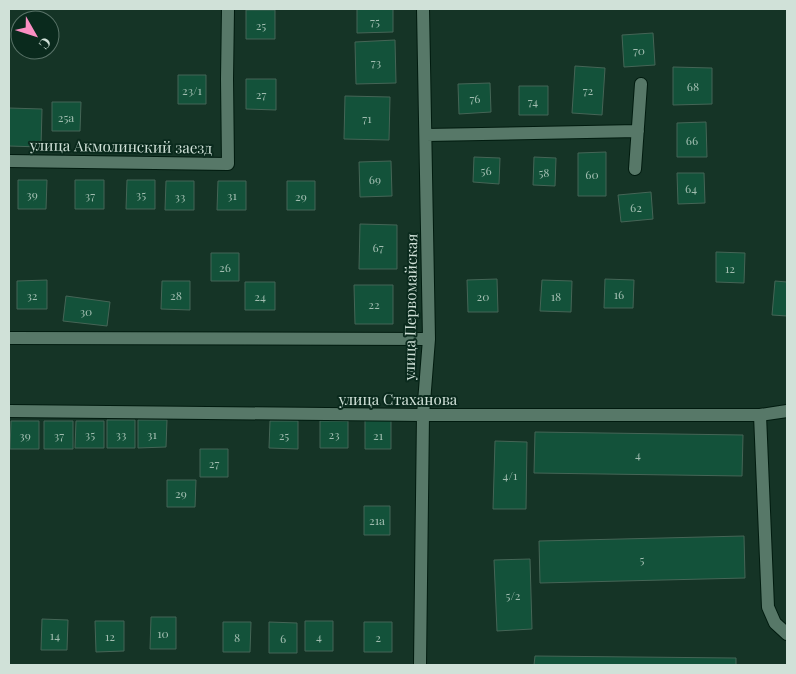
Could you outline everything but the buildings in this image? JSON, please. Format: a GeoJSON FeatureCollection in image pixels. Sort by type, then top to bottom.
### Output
{"type":"FeatureCollection","features":[{"type":"Feature","properties":{"kind":"street","name":"улица Акмолинский заезд"},"geometry":{"type":"LineString","coordinates":[[9,161],[228,164],[228,9]]}},
{"type":"Feature","properties":{"kind":"street","name":"улица Первомайская"},"geometry":{"type":"LineString","coordinates":[[420,665],[424,415],[429,339],[423,9]]}},
{"type":"Feature","properties":{"kind":"street"},"geometry":{"type":"LineString","coordinates":[[635,169],[642,84]]}},
{"type":"Feature","properties":{"kind":"street"},"geometry":{"type":"LineString","coordinates":[[426,135],[638,131]]}},
{"type":"Feature","properties":{"kind":"street"},"geometry":{"type":"LineString","coordinates":[[9,338],[429,339]]}},
{"type":"Feature","properties":{"kind":"street","name":"улица Стаханова"},"geometry":{"type":"LineString","coordinates":[[9,411],[424,415],[760,415],[787,411]]}},
{"type":"Feature","properties":{"kind":"street"},"geometry":{"type":"LineString","coordinates":[[760,415],[768,607],[775,623],[787,634]]}}]}
